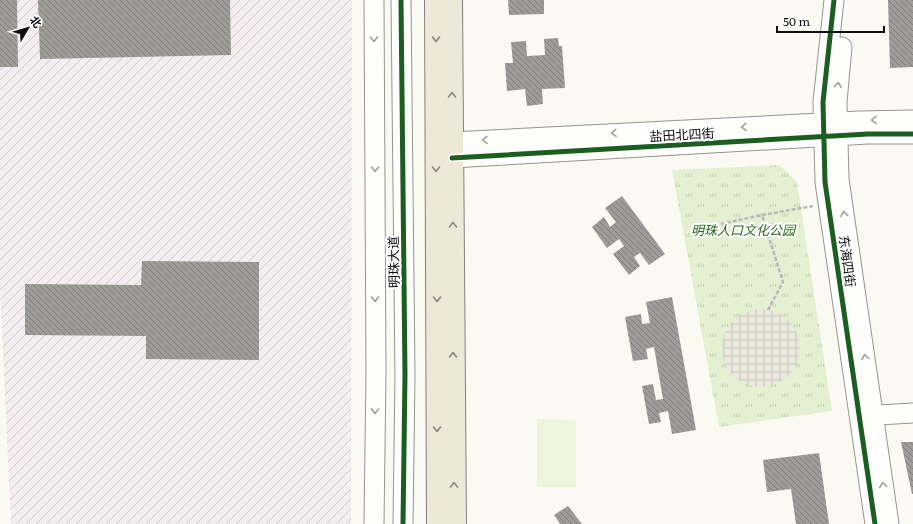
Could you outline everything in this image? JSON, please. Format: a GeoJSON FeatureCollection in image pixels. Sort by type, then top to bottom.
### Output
{"type":"FeatureCollection","features":[{"type":"Feature","properties":{"kind":"main road"},"geometry":{"type":"LineString","coordinates":[[436,0],[438,524]]}},
{"type":"Feature","properties":{"kind":"main road"},"geometry":{"type":"LineString","coordinates":[[451,0],[455,524]]}},
{"type":"Feature","properties":{"kind":"street","name":"明珠大道"},"geometry":{"type":"LineString","coordinates":[[374,0],[376,372],[374,524]]}},
{"type":"Feature","properties":{"kind":"street","name":"明珠大道"},"geometry":{"type":"LineString","coordinates":[[401,0],[405,375],[403,524]]}},
{"type":"Feature","properties":{"kind":"street","name":"东海四街"},"geometry":{"type":"LineString","coordinates":[[834,0],[823,102],[831,129],[839,179],[866,415],[875,524]]}},
{"type":"Feature","properties":{"kind":"street","name":"东海四街"},"geometry":{"type":"LineString","coordinates":[[847,0],[837,102],[831,129],[825,182],[866,415],[889,524]]}},
{"type":"Feature","properties":{"kind":"street","name":"盐田北四街"},"geometry":{"type":"LineString","coordinates":[[452,150],[831,129],[913,120]]}},
{"type":"Feature","properties":{"kind":"street","name":"盐田北四街"},"geometry":{"type":"LineString","coordinates":[[831,129],[868,134],[913,134]]}},
{"type":"Feature","properties":{"kind":"street"},"geometry":{"type":"LineString","coordinates":[[866,415],[913,413]]}},
{"type":"Feature","properties":{"kind":"path"},"geometry":{"type":"LineString","coordinates":[[721,224],[828,203]]}},
{"type":"Feature","properties":{"kind":"path"},"geometry":{"type":"LineString","coordinates":[[762,215],[783,282],[768,310]]}},
{"type":"Feature","properties":{"kind":"shaded area"},"geometry":{"type":"Polygon","coordinates":[[[0,0],[352,0],[351,524],[11,524],[0,288],[0,0]]]}},
{"type":"Feature","properties":{"kind":"shaded area"},"geometry":{"type":"Polygon","coordinates":[[[761,309],[776,312],[788,321],[797,333],[800,348],[797,363],[788,375],[776,384],[761,387],[746,384],[734,375],[725,363],[722,348],[725,333],[734,321],[746,312],[761,309]]]}},
{"type":"Feature","properties":{"kind":"green space","name":"明珠人口文化公园"},"geometry":{"type":"Polygon","coordinates":[[[780,165],[797,182],[832,411],[719,427],[672,170],[780,165]]]}},
{"type":"Feature","properties":{"kind":"green space"},"geometry":{"type":"Polygon","coordinates":[[[537,419],[576,420],[576,487],[537,487],[537,419]]]}},
{"type":"Feature","properties":{"kind":"building"},"geometry":{"type":"Polygon","coordinates":[[[0,0],[17,0],[18,67],[0,67],[0,0]]]}},
{"type":"Feature","properties":{"kind":"building"},"geometry":{"type":"Polygon","coordinates":[[[38,0],[230,0],[231,55],[40,59],[38,0]]]}},
{"type":"Feature","properties":{"kind":"building"},"geometry":{"type":"Polygon","coordinates":[[[508,0],[544,0],[544,14],[509,15],[508,0]]]}},
{"type":"Feature","properties":{"kind":"building"},"geometry":{"type":"Polygon","coordinates":[[[888,0],[913,0],[913,67],[890,68],[888,0]]]}},
{"type":"Feature","properties":{"kind":"building"},"geometry":{"type":"Polygon","coordinates":[[[558,38],[559,46],[562,46],[565,88],[542,89],[543,104],[527,106],[525,89],[507,91],[505,63],[513,63],[511,42],[526,41],[527,56],[545,55],[544,39],[558,38]]]}},
{"type":"Feature","properties":{"kind":"building"},"geometry":{"type":"Polygon","coordinates":[[[622,196],[665,254],[649,265],[640,253],[634,257],[640,266],[629,275],[613,254],[624,246],[619,239],[607,248],[592,227],[604,217],[610,227],[616,222],[605,208],[622,196]]]}},
{"type":"Feature","properties":{"kind":"building"},"geometry":{"type":"Polygon","coordinates":[[[142,261],[259,262],[259,360],[146,359],[146,336],[25,335],[25,284],[141,285],[142,261]]]}},
{"type":"Feature","properties":{"kind":"building"},"geometry":{"type":"Polygon","coordinates":[[[672,297],[696,430],[672,434],[668,411],[659,413],[661,422],[649,424],[642,386],[653,384],[656,400],[663,399],[654,347],[646,349],[648,359],[633,361],[625,317],[641,314],[642,324],[650,323],[646,302],[672,297]]]}},
{"type":"Feature","properties":{"kind":"building"},"geometry":{"type":"Polygon","coordinates":[[[901,442],[913,442],[913,494],[912,494],[901,442]]]}},
{"type":"Feature","properties":{"kind":"building"},"geometry":{"type":"Polygon","coordinates":[[[819,453],[829,524],[796,524],[791,489],[767,492],[763,460],[819,453]]]}},
{"type":"Feature","properties":{"kind":"building"},"geometry":{"type":"Polygon","coordinates":[[[568,506],[582,524],[560,524],[554,515],[568,506]]]}},
{"type":"Feature","properties":{"kind":"cycle path"},"geometry":{"type":"LineString","coordinates":[[401,0],[405,375],[403,524]]}},
{"type":"Feature","properties":{"kind":"cycle path"},"geometry":{"type":"LineString","coordinates":[[834,0],[823,102],[825,182],[875,524]]}},
{"type":"Feature","properties":{"kind":"cycle path"},"geometry":{"type":"LineString","coordinates":[[452,158],[868,134],[913,134]]}}]}
